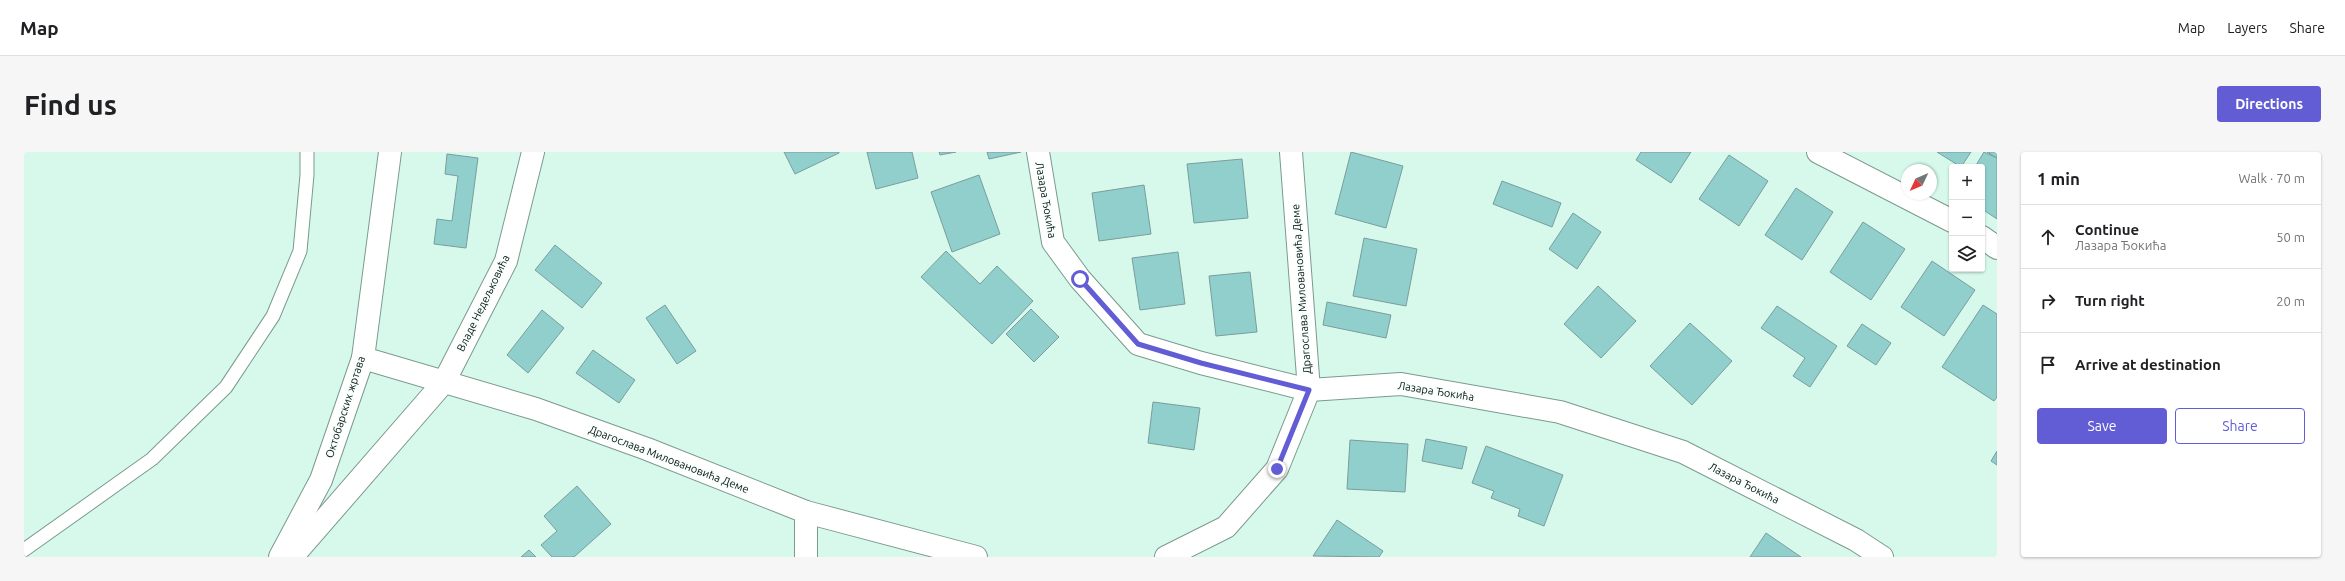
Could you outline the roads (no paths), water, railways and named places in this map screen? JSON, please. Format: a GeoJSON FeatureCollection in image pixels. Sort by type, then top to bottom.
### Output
{"type":"FeatureCollection","features":[{"type":"Feature","properties":{"kind":"street","name":"Октобарских жртава"},"geometry":{"type":"LineString","coordinates":[[280,557],[320,480],[363,358],[390,152]]}},
{"type":"Feature","properties":{"kind":"street","name":"Владе Недељковића"},"geometry":{"type":"LineString","coordinates":[[292,557],[444,382],[506,262],[533,152]]}},
{"type":"Feature","properties":{"kind":"street","name":"Лазара Ђокића"},"geometry":{"type":"LineString","coordinates":[[1038,152],[1053,242],[1080,279],[1138,344],[1201,363],[1309,390],[1402,384],[1560,412],[1683,452],[1856,540],[1882,557]]}},
{"type":"Feature","properties":{"kind":"street","name":"Драгослава Миловановића Деме"},"geometry":{"type":"LineString","coordinates":[[1166,557],[1226,527],[1277,469],[1309,390],[1291,152]]}},
{"type":"Feature","properties":{"kind":"street"},"geometry":{"type":"LineString","coordinates":[[1818,152],[1949,219]]}},
{"type":"Feature","properties":{"kind":"street"},"geometry":{"type":"LineString","coordinates":[[1985,239],[1997,248]]}},
{"type":"Feature","properties":{"kind":"street","name":"Драгослава Миловановића Деме"},"geometry":{"type":"LineString","coordinates":[[363,358],[536,409],[632,444],[806,512],[976,557]]}},
{"type":"Feature","properties":{"kind":"street"},"geometry":{"type":"LineString","coordinates":[[806,512],[806,557]]}},
{"type":"Feature","properties":{"kind":"lane"},"geometry":{"type":"LineString","coordinates":[[24,550],[152,459],[226,387],[273,316],[300,251],[307,175],[307,152]]}}]}
